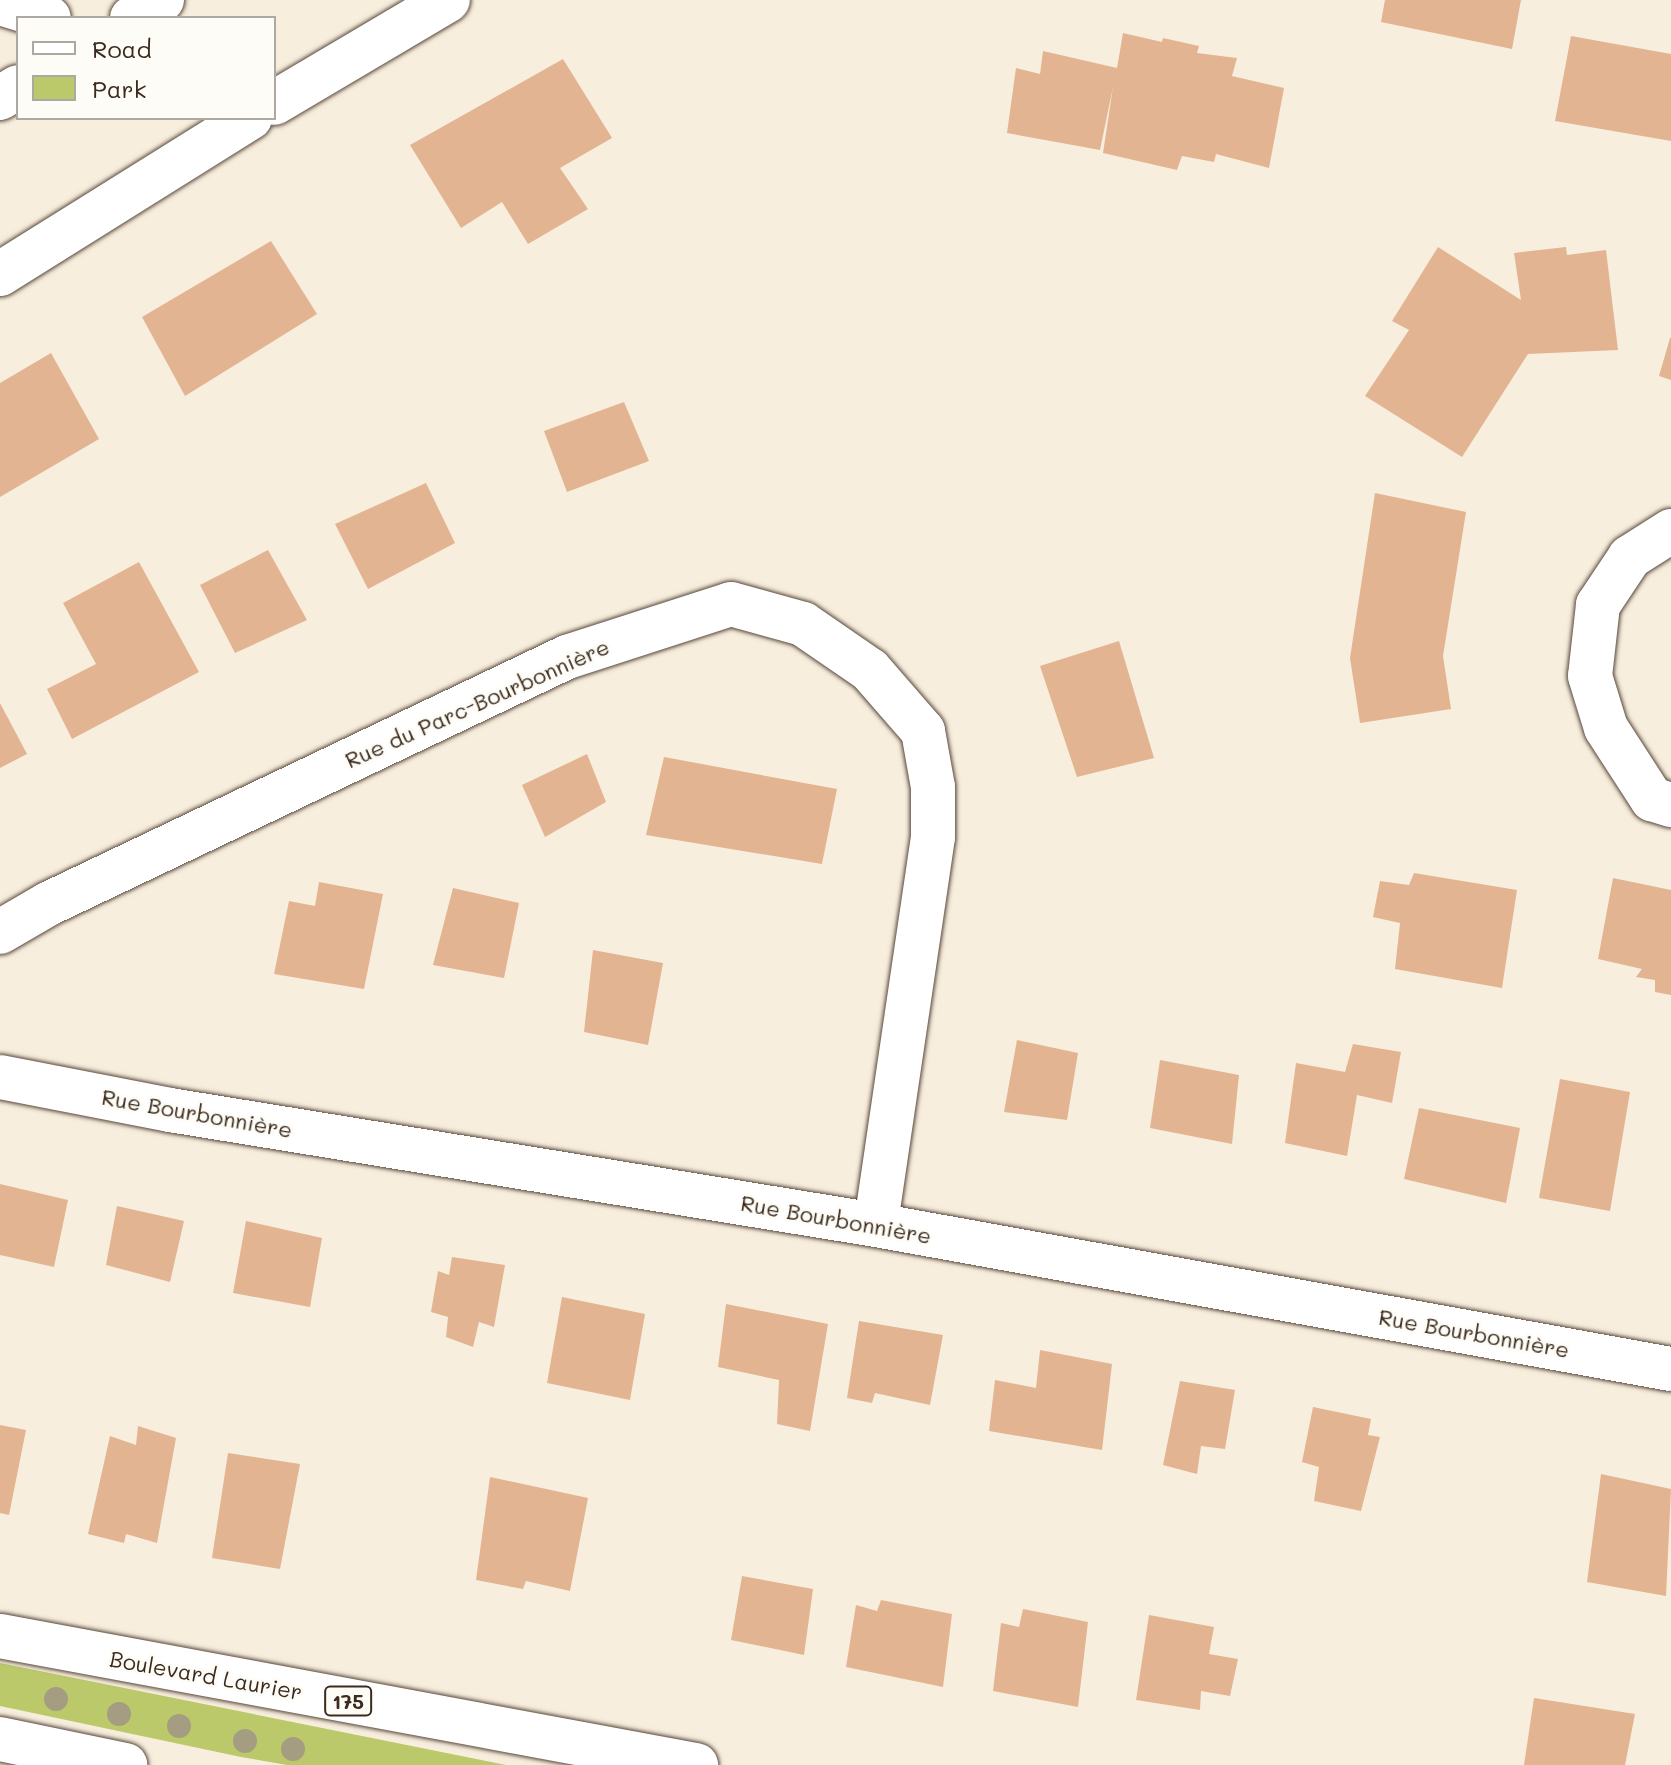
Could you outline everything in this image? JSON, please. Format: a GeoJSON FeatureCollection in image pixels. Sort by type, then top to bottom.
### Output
{"type":"FeatureCollection","features":[{"type":"Feature","properties":{"kind":"street"},"geometry":{"type":"LineString","coordinates":[[135,16],[162,0]]}},
{"type":"Feature","properties":{"kind":"street"},"geometry":{"type":"LineString","coordinates":[[276,102],[448,0]]}},
{"type":"Feature","properties":{"kind":"street"},"geometry":{"type":"LineString","coordinates":[[0,3],[42,16]]}},
{"type":"Feature","properties":{"kind":"street"},"geometry":{"type":"LineString","coordinates":[[0,274],[247,120]]}},
{"type":"Feature","properties":{"kind":"street"},"geometry":{"type":"LineString","coordinates":[[1671,531],[1630,557],[1598,605],[1590,676],[1606,728],[1652,799],[1671,805]]}},
{"type":"Feature","properties":{"kind":"street","name":"Rue du Parc-Bourbonnière"},"geometry":{"type":"LineString","coordinates":[[0,932],[62,897],[567,657],[731,604],[803,624],[870,670],[923,731],[933,787],[933,837],[876,1225]]}},
{"type":"Feature","properties":{"kind":"street","name":"Rue Bourbonnière"},"geometry":{"type":"LineString","coordinates":[[0,1077],[170,1110],[876,1225],[1671,1369]]}},
{"type":"Feature","properties":{"kind":"street","name":"Boulevard Laurier"},"geometry":{"type":"LineString","coordinates":[[0,1636],[696,1765]]}},
{"type":"Feature","properties":{"kind":"street"},"geometry":{"type":"LineString","coordinates":[[0,1739],[125,1765]]}},
{"type":"Feature","properties":{"kind":"green space"},"geometry":{"type":"Polygon","coordinates":[[[0,1663],[506,1765],[287,1765],[241,1757],[0,1706],[0,1663]]]}},
{"type":"Feature","properties":{"kind":"building"},"geometry":{"type":"Polygon","coordinates":[[[1385,0],[1521,0],[1512,49],[1381,22],[1385,0]]]}},
{"type":"Feature","properties":{"kind":"building"},"geometry":{"type":"Polygon","coordinates":[[[1123,33],[1199,46],[1197,53],[1237,58],[1232,76],[1284,88],[1269,168],[1216,154],[1214,162],[1182,156],[1177,170],[1103,153],[1113,87],[1100,150],[1007,133],[1016,68],[1040,74],[1043,51],[1117,68],[1123,33]]]}},
{"type":"Feature","properties":{"kind":"building"},"geometry":{"type":"Polygon","coordinates":[[[1571,36],[1671,54],[1671,141],[1555,121],[1571,36]]]}},
{"type":"Feature","properties":{"kind":"building"},"geometry":{"type":"Polygon","coordinates":[[[563,59],[612,138],[560,168],[588,209],[528,244],[502,202],[461,228],[410,145],[563,59]]]}},
{"type":"Feature","properties":{"kind":"building"},"geometry":{"type":"Polygon","coordinates":[[[271,241],[317,314],[185,396],[142,317],[271,241]]]}},
{"type":"Feature","properties":{"kind":"building"},"geometry":{"type":"Polygon","coordinates":[[[1438,247],[1521,300],[1514,253],[1566,247],[1567,255],[1606,250],[1618,350],[1528,354],[1462,457],[1365,396],[1409,330],[1392,321],[1438,247]]]}},
{"type":"Feature","properties":{"kind":"building"},"geometry":{"type":"Polygon","coordinates":[[[1671,338],[1671,380],[1659,376],[1671,338]]]}},
{"type":"Feature","properties":{"kind":"building"},"geometry":{"type":"Polygon","coordinates":[[[51,353],[99,439],[0,497],[0,383],[51,353]]]}},
{"type":"Feature","properties":{"kind":"building"},"geometry":{"type":"Polygon","coordinates":[[[624,402],[649,461],[567,492],[544,431],[624,402]]]}},
{"type":"Feature","properties":{"kind":"building"},"geometry":{"type":"Polygon","coordinates":[[[426,483],[455,543],[368,589],[335,524],[426,483]]]}},
{"type":"Feature","properties":{"kind":"building"},"geometry":{"type":"Polygon","coordinates":[[[1375,493],[1466,512],[1443,656],[1451,709],[1360,723],[1350,658],[1375,493]]]}},
{"type":"Feature","properties":{"kind":"building"},"geometry":{"type":"Polygon","coordinates":[[[268,550],[307,620],[235,653],[200,585],[268,550]]]}},
{"type":"Feature","properties":{"kind":"building"},"geometry":{"type":"Polygon","coordinates":[[[139,562],[199,672],[72,739],[47,689],[96,664],[63,603],[139,562]]]}},
{"type":"Feature","properties":{"kind":"building"},"geometry":{"type":"Polygon","coordinates":[[[1119,641],[1154,758],[1077,777],[1040,666],[1119,641]]]}},
{"type":"Feature","properties":{"kind":"building"},"geometry":{"type":"Polygon","coordinates":[[[0,703],[27,754],[0,768],[0,703]]]}},
{"type":"Feature","properties":{"kind":"building"},"geometry":{"type":"Polygon","coordinates":[[[587,754],[606,802],[545,837],[522,785],[587,754]]]}},
{"type":"Feature","properties":{"kind":"building"},"geometry":{"type":"Polygon","coordinates":[[[664,757],[837,789],[822,864],[646,835],[664,757]]]}},
{"type":"Feature","properties":{"kind":"building"},"geometry":{"type":"Polygon","coordinates":[[[1414,873],[1517,890],[1502,988],[1395,969],[1400,923],[1373,917],[1380,881],[1409,885],[1414,873]]]}},
{"type":"Feature","properties":{"kind":"building"},"geometry":{"type":"Polygon","coordinates":[[[1613,878],[1671,890],[1671,995],[1655,992],[1655,980],[1636,977],[1642,969],[1598,959],[1613,878]]]}},
{"type":"Feature","properties":{"kind":"building"},"geometry":{"type":"Polygon","coordinates":[[[319,882],[383,894],[364,989],[274,974],[289,901],[315,906],[319,882]]]}},
{"type":"Feature","properties":{"kind":"building"},"geometry":{"type":"Polygon","coordinates":[[[453,888],[519,903],[504,978],[433,965],[453,888]]]}},
{"type":"Feature","properties":{"kind":"building"},"geometry":{"type":"Polygon","coordinates":[[[593,950],[663,963],[648,1045],[584,1032],[593,950]]]}},
{"type":"Feature","properties":{"kind":"building"},"geometry":{"type":"Polygon","coordinates":[[[1017,1040],[1078,1053],[1067,1120],[1004,1112],[1017,1040]]]}},
{"type":"Feature","properties":{"kind":"building"},"geometry":{"type":"Polygon","coordinates":[[[1353,1044],[1401,1052],[1392,1103],[1357,1095],[1347,1156],[1285,1143],[1296,1063],[1345,1072],[1353,1044]]]}},
{"type":"Feature","properties":{"kind":"building"},"geometry":{"type":"Polygon","coordinates":[[[1160,1060],[1239,1075],[1232,1144],[1150,1128],[1160,1060]]]}},
{"type":"Feature","properties":{"kind":"building"},"geometry":{"type":"Polygon","coordinates":[[[1560,1079],[1630,1092],[1610,1211],[1539,1198],[1560,1079]]]}},
{"type":"Feature","properties":{"kind":"building"},"geometry":{"type":"Polygon","coordinates":[[[1419,1108],[1520,1128],[1506,1203],[1404,1179],[1419,1108]]]}},
{"type":"Feature","properties":{"kind":"building"},"geometry":{"type":"Polygon","coordinates":[[[0,1184],[68,1200],[54,1267],[0,1255],[0,1184]]]}},
{"type":"Feature","properties":{"kind":"building"},"geometry":{"type":"Polygon","coordinates":[[[117,1206],[184,1221],[170,1282],[106,1265],[117,1206]]]}},
{"type":"Feature","properties":{"kind":"building"},"geometry":{"type":"Polygon","coordinates":[[[246,1221],[322,1238],[310,1307],[233,1293],[246,1221]]]}},
{"type":"Feature","properties":{"kind":"building"},"geometry":{"type":"Polygon","coordinates":[[[452,1257],[505,1265],[494,1327],[479,1322],[473,1347],[446,1337],[448,1317],[431,1312],[438,1271],[449,1275],[452,1257]]]}},
{"type":"Feature","properties":{"kind":"building"},"geometry":{"type":"Polygon","coordinates":[[[562,1297],[645,1314],[630,1400],[547,1383],[562,1297]]]}},
{"type":"Feature","properties":{"kind":"building"},"geometry":{"type":"Polygon","coordinates":[[[726,1304],[828,1324],[810,1431],[777,1424],[779,1380],[718,1367],[726,1304]]]}},
{"type":"Feature","properties":{"kind":"building"},"geometry":{"type":"Polygon","coordinates":[[[859,1321],[943,1335],[930,1405],[875,1393],[872,1403],[847,1398],[859,1321]]]}},
{"type":"Feature","properties":{"kind":"building"},"geometry":{"type":"Polygon","coordinates":[[[1040,1350],[1112,1364],[1102,1450],[989,1431],[995,1380],[1036,1388],[1040,1350]]]}},
{"type":"Feature","properties":{"kind":"building"},"geometry":{"type":"Polygon","coordinates":[[[1180,1381],[1235,1390],[1225,1449],[1201,1446],[1197,1474],[1163,1465],[1180,1381]]]}},
{"type":"Feature","properties":{"kind":"building"},"geometry":{"type":"Polygon","coordinates":[[[1313,1407],[1371,1419],[1368,1435],[1380,1437],[1361,1511],[1314,1501],[1319,1467],[1302,1462],[1313,1407]]]}},
{"type":"Feature","properties":{"kind":"building"},"geometry":{"type":"Polygon","coordinates":[[[0,1425],[26,1430],[9,1515],[0,1513],[0,1425]]]}},
{"type":"Feature","properties":{"kind":"building"},"geometry":{"type":"Polygon","coordinates":[[[138,1426],[176,1438],[157,1543],[126,1534],[124,1543],[88,1534],[110,1436],[136,1445],[138,1426]]]}},
{"type":"Feature","properties":{"kind":"building"},"geometry":{"type":"Polygon","coordinates":[[[228,1453],[300,1464],[280,1569],[212,1558],[228,1453]]]}},
{"type":"Feature","properties":{"kind":"building"},"geometry":{"type":"Polygon","coordinates":[[[1601,1474],[1671,1489],[1666,1596],[1587,1582],[1601,1474]]]}},
{"type":"Feature","properties":{"kind":"building"},"geometry":{"type":"Polygon","coordinates":[[[490,1477],[588,1498],[570,1591],[526,1581],[523,1589],[476,1580],[490,1477]]]}},
{"type":"Feature","properties":{"kind":"building"},"geometry":{"type":"Polygon","coordinates":[[[742,1576],[813,1589],[804,1655],[731,1640],[742,1576]]]}},
{"type":"Feature","properties":{"kind":"building"},"geometry":{"type":"Polygon","coordinates":[[[881,1600],[952,1614],[943,1687],[846,1667],[856,1605],[877,1611],[881,1600]]]}},
{"type":"Feature","properties":{"kind":"building"},"geometry":{"type":"Polygon","coordinates":[[[1023,1609],[1088,1622],[1078,1707],[993,1691],[1001,1623],[1019,1627],[1023,1609]]]}},
{"type":"Feature","properties":{"kind":"building"},"geometry":{"type":"Polygon","coordinates":[[[1149,1615],[1214,1627],[1209,1654],[1238,1659],[1230,1696],[1201,1691],[1200,1710],[1136,1700],[1149,1615]]]}},
{"type":"Feature","properties":{"kind":"building"},"geometry":{"type":"Polygon","coordinates":[[[1534,1698],[1635,1714],[1625,1765],[1524,1765],[1534,1698]]]}}]}
